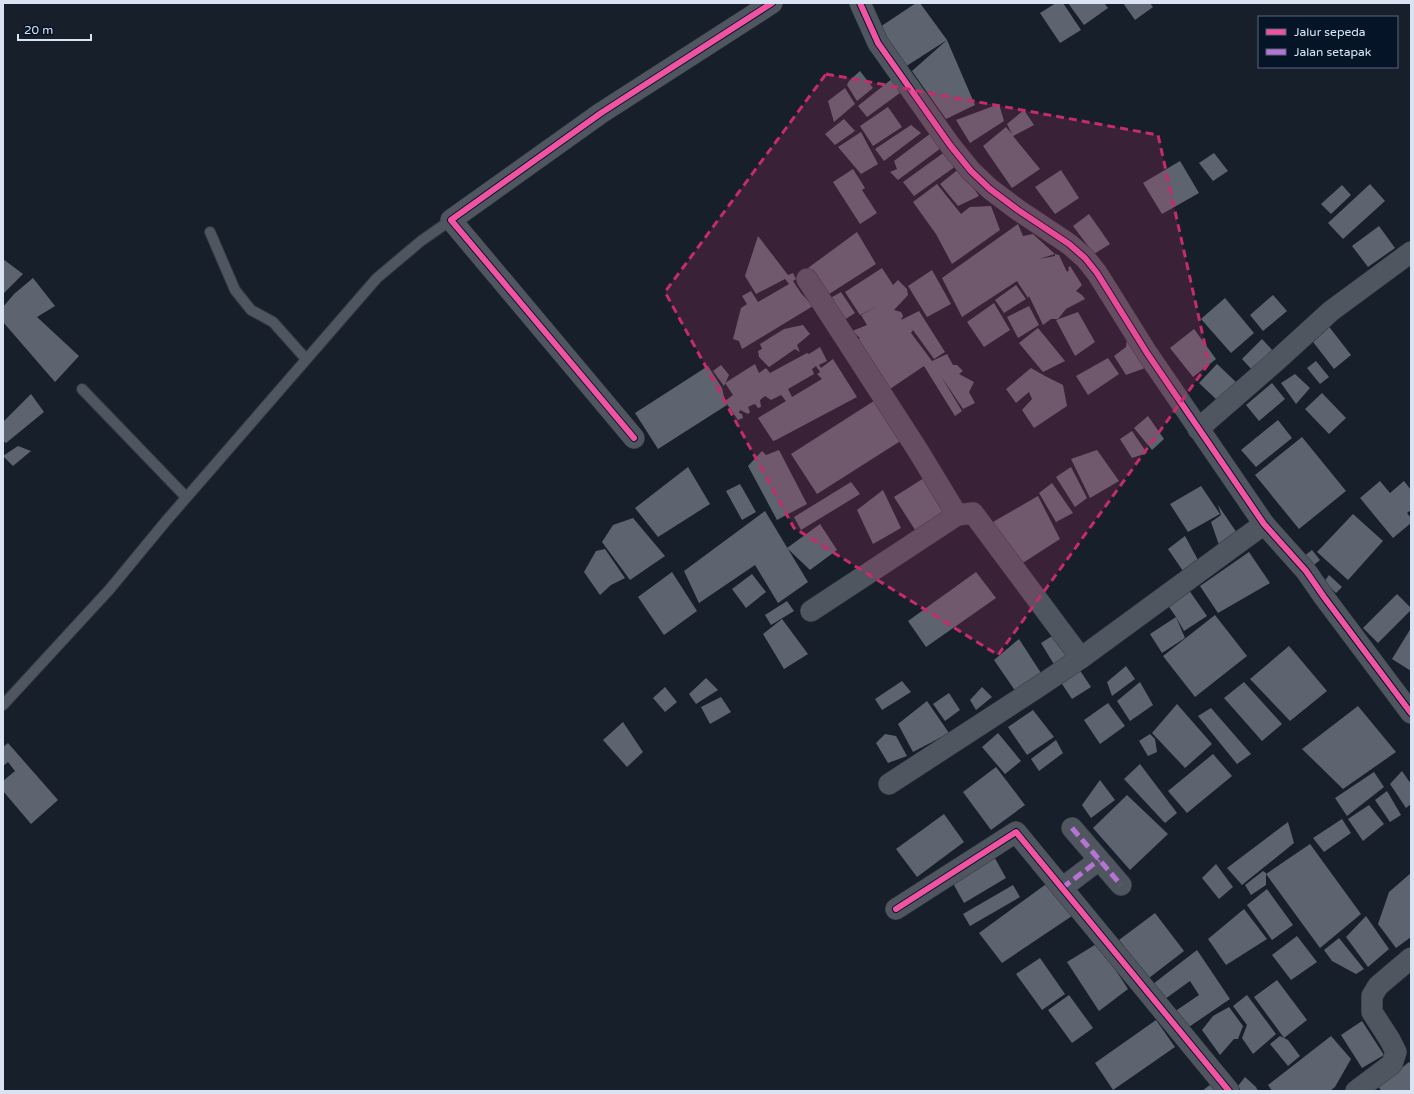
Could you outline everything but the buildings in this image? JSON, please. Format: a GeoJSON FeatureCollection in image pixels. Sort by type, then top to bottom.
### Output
{"type":"FeatureCollection","features":[{"type":"Feature","properties":{"kind":"street"},"geometry":{"type":"LineString","coordinates":[[634,438],[451,220],[601,113],[772,3]]}},
{"type":"Feature","properties":{"kind":"street"},"geometry":{"type":"LineString","coordinates":[[860,3],[878,43],[950,145],[971,171],[990,189],[1018,210],[1069,244],[1085,258],[1097,273],[1147,354],[1264,524],[1306,571],[1411,713]]}},
{"type":"Feature","properties":{"kind":"street"},"geometry":{"type":"LineString","coordinates":[[1198,428],[1275,362],[1331,311],[1411,252]]}},
{"type":"Feature","properties":{"kind":"street"},"geometry":{"type":"LineString","coordinates":[[807,279],[917,449],[957,515]]}},
{"type":"Feature","properties":{"kind":"street"},"geometry":{"type":"LineString","coordinates":[[811,611],[957,515],[973,513],[1081,658]]}},
{"type":"Feature","properties":{"kind":"street"},"geometry":{"type":"LineString","coordinates":[[889,784],[1081,658],[1264,524]]}},
{"type":"Feature","properties":{"kind":"street"},"geometry":{"type":"LineString","coordinates":[[1072,828],[1121,885]]}},
{"type":"Feature","properties":{"kind":"street"},"geometry":{"type":"LineString","coordinates":[[896,908],[1016,832],[1229,1091]]}},
{"type":"Feature","properties":{"kind":"street"},"geometry":{"type":"LineString","coordinates":[[1062,888],[1099,860]]}},
{"type":"Feature","properties":{"kind":"street"},"geometry":{"type":"LineString","coordinates":[[1356,1091],[1392,1064],[1396,1052],[1372,1012],[1372,996],[1378,986],[1411,958]]}},
{"type":"Feature","properties":{"kind":"lane"},"geometry":{"type":"LineString","coordinates":[[3,705],[109,590],[186,497],[376,278],[421,241],[451,220]]}},
{"type":"Feature","properties":{"kind":"lane"},"geometry":{"type":"LineString","coordinates":[[210,232],[235,290],[250,310],[273,322],[306,358]]}},
{"type":"Feature","properties":{"kind":"lane"},"geometry":{"type":"LineString","coordinates":[[82,389],[186,497]]}},
{"type":"Feature","properties":{"kind":"highlighted area"},"geometry":{"type":"Polygon","coordinates":[[[826,74],[1158,135],[1209,363],[998,655],[794,528],[665,292],[826,74]]]}},
{"type":"Feature","properties":{"kind":"marked path"},"geometry":{"type":"LineString","coordinates":[[1072,828],[1121,885]]}},
{"type":"Feature","properties":{"kind":"marked path"},"geometry":{"type":"LineString","coordinates":[[1062,888],[1099,860]]}},
{"type":"Feature","properties":{"kind":"cycle path"},"geometry":{"type":"LineString","coordinates":[[634,438],[451,220],[601,113],[772,3]]}},
{"type":"Feature","properties":{"kind":"cycle path"},"geometry":{"type":"LineString","coordinates":[[860,3],[878,43],[950,145],[971,171],[990,189],[1018,210],[1069,244],[1085,258],[1097,273],[1147,353],[1264,524],[1306,571],[1411,713]]}},
{"type":"Feature","properties":{"kind":"cycle path"},"geometry":{"type":"LineString","coordinates":[[896,909],[1016,832],[1229,1091]]}}]}
